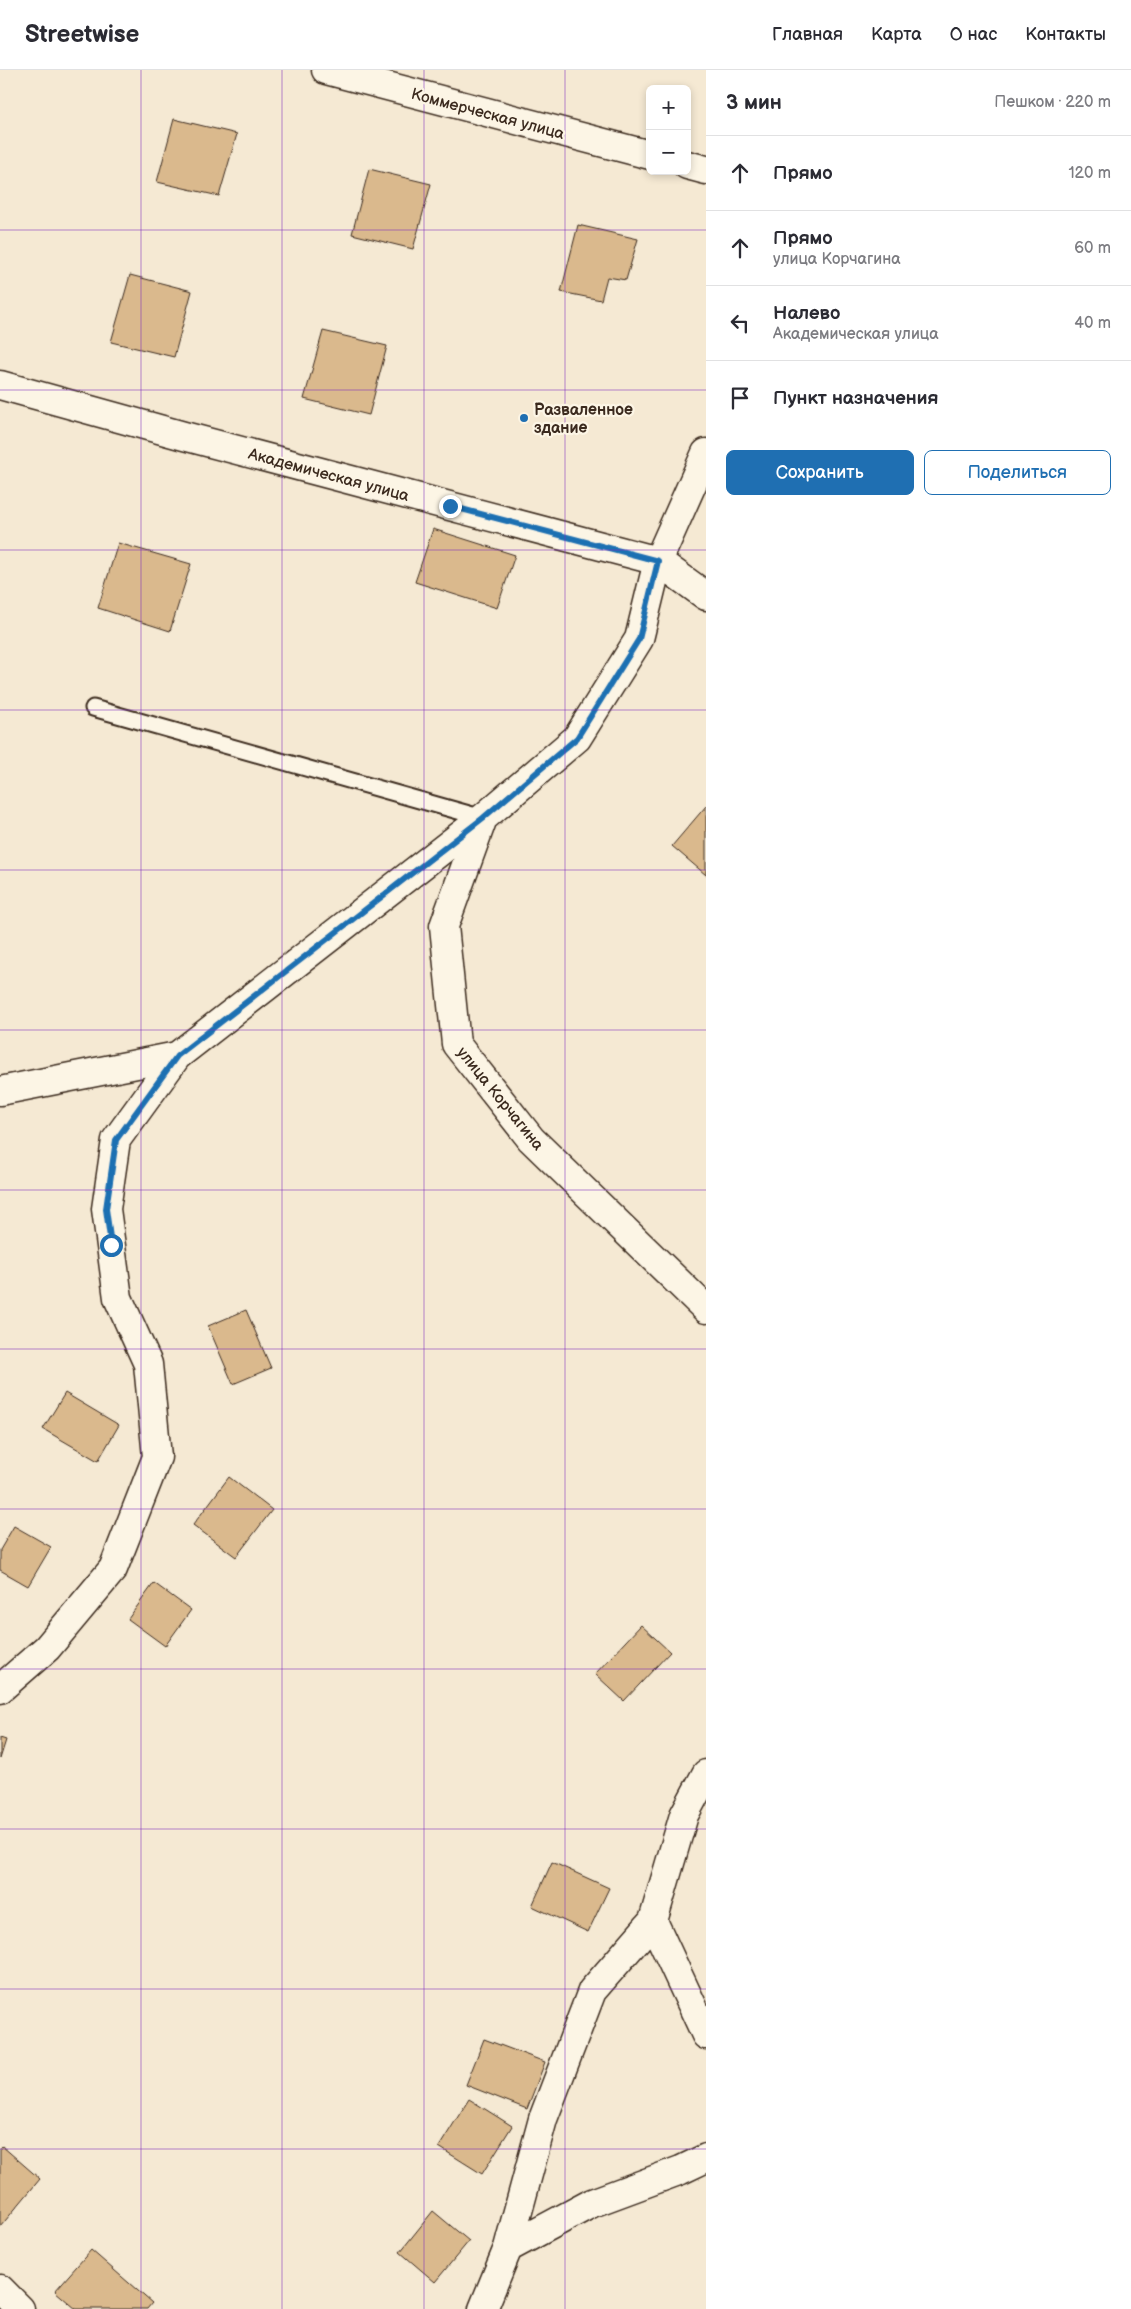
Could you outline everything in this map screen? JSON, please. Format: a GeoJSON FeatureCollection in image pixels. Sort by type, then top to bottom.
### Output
{"type":"FeatureCollection","features":[{"type":"Feature","properties":{"kind":"street","name":"Коммерческая улица"},"geometry":{"type":"LineString","coordinates":[[326,70],[646,154]]}},
{"type":"Feature","properties":{"kind":"street"},"geometry":{"type":"LineString","coordinates":[[691,166],[706,170]]}},
{"type":"Feature","properties":{"kind":"street","name":"Академическая улица"},"geometry":{"type":"LineString","coordinates":[[0,386],[658,561]]}},
{"type":"Feature","properties":{"kind":"street","name":"улица Корчагина"},"geometry":{"type":"LineString","coordinates":[[706,453],[658,561],[639,639],[577,738],[483,818],[444,926],[456,1044],[531,1139],[706,1309]]}},
{"type":"Feature","properties":{"kind":"street"},"geometry":{"type":"LineString","coordinates":[[658,561],[706,596]]}},
{"type":"Feature","properties":{"kind":"street"},"geometry":{"type":"LineString","coordinates":[[0,1689],[46,1648],[113,1568],[157,1457],[148,1364],[118,1298],[106,1209],[116,1140],[177,1056],[483,818]]}},
{"type":"Feature","properties":{"kind":"street"},"geometry":{"type":"LineString","coordinates":[[0,1091],[177,1056]]}},
{"type":"Feature","properties":{"kind":"street"},"geometry":{"type":"LineString","coordinates":[[483,2309],[508,2248],[543,2119],[592,1991],[653,1921],[684,1815],[706,1774]]}},
{"type":"Feature","properties":{"kind":"street"},"geometry":{"type":"LineString","coordinates":[[653,1921],[706,2035]]}},
{"type":"Feature","properties":{"kind":"street"},"geometry":{"type":"LineString","coordinates":[[508,2248],[592,2203],[681,2170],[706,2158]]}},
{"type":"Feature","properties":{"kind":"street"},"geometry":{"type":"LineString","coordinates":[[0,2288],[20,2309]]}},
{"type":"Feature","properties":{"kind":"lane"},"geometry":{"type":"LineString","coordinates":[[94,708],[483,818]]}},
{"type":"Feature","properties":{"kind":"building"},"geometry":{"type":"Polygon","coordinates":[[[174,119],[237,134],[219,196],[157,182],[174,119]]]}},
{"type":"Feature","properties":{"kind":"building"},"geometry":{"type":"Polygon","coordinates":[[[369,169],[431,184],[413,249],[352,234],[369,169]]]}},
{"type":"Feature","properties":{"kind":"building"},"geometry":{"type":"Polygon","coordinates":[[[578,225],[638,239],[626,280],[607,277],[601,300],[561,292],[578,225]]]}},
{"type":"Feature","properties":{"kind":"building"},"geometry":{"type":"Polygon","coordinates":[[[130,275],[192,291],[174,357],[111,342],[130,275]]]}},
{"type":"Feature","properties":{"kind":"building"},"geometry":{"type":"Polygon","coordinates":[[[323,331],[387,346],[369,415],[304,399],[323,331]]]}},
{"type":"Feature","properties":{"kind":"building"},"geometry":{"type":"Polygon","coordinates":[[[433,529],[515,555],[497,608],[415,582],[433,529]]]}},
{"type":"Feature","properties":{"kind":"building"},"geometry":{"type":"Polygon","coordinates":[[[118,543],[191,564],[170,631],[98,608],[118,543]]]}},
{"type":"Feature","properties":{"kind":"building"},"geometry":{"type":"Polygon","coordinates":[[[706,806],[706,875],[672,846],[706,806]]]}},
{"type":"Feature","properties":{"kind":"building"},"geometry":{"type":"Polygon","coordinates":[[[246,1310],[271,1368],[233,1384],[208,1326],[246,1310]]]}},
{"type":"Feature","properties":{"kind":"building"},"geometry":{"type":"Polygon","coordinates":[[[65,1393],[119,1425],[98,1461],[43,1429],[65,1393]]]}},
{"type":"Feature","properties":{"kind":"building"},"geometry":{"type":"Polygon","coordinates":[[[229,1477],[272,1510],[236,1557],[193,1525],[229,1477]]]}},
{"type":"Feature","properties":{"kind":"building"},"geometry":{"type":"Polygon","coordinates":[[[14,1526],[51,1547],[28,1586],[0,1570],[0,1550],[14,1526]]]}},
{"type":"Feature","properties":{"kind":"building"},"geometry":{"type":"Polygon","coordinates":[[[154,1583],[191,1610],[165,1646],[128,1619],[154,1583]]]}},
{"type":"Feature","properties":{"kind":"building"},"geometry":{"type":"Polygon","coordinates":[[[641,1625],[670,1652],[624,1701],[595,1674],[641,1625]]]}},
{"type":"Feature","properties":{"kind":"building"},"geometry":{"type":"Polygon","coordinates":[[[0,1738],[6,1740],[0,1759],[0,1738]]]}},
{"type":"Feature","properties":{"kind":"building"},"geometry":{"type":"Polygon","coordinates":[[[552,1862],[609,1888],[588,1932],[532,1906],[552,1862]]]}},
{"type":"Feature","properties":{"kind":"building"},"geometry":{"type":"Polygon","coordinates":[[[484,2039],[545,2062],[527,2109],[466,2085],[484,2039]]]}},
{"type":"Feature","properties":{"kind":"building"},"geometry":{"type":"Polygon","coordinates":[[[469,2099],[512,2126],[482,2174],[439,2147],[469,2099]]]}},
{"type":"Feature","properties":{"kind":"building"},"geometry":{"type":"Polygon","coordinates":[[[2,2146],[40,2179],[0,2227],[0,2148],[2,2146]]]}},
{"type":"Feature","properties":{"kind":"building"},"geometry":{"type":"Polygon","coordinates":[[[433,2211],[469,2241],[435,2282],[400,2252],[433,2211]]]}},
{"type":"Feature","properties":{"kind":"building"},"geometry":{"type":"Polygon","coordinates":[[[91,2250],[152,2303],[147,2309],[76,2309],[55,2291],[91,2250]]]}},
{"type":"Feature","properties":{"kind":"place","name":"Разваленное здание"},"geometry":{"type":"Point","coordinates":[524,418]}},
{"type":"Feature","properties":{"kind":"route"},"geometry":{"type":"LineString","coordinates":[[111,1245],[106,1209],[116,1140],[177,1056],[483,818],[577,738],[639,639],[658,561],[450,506]]}}]}
